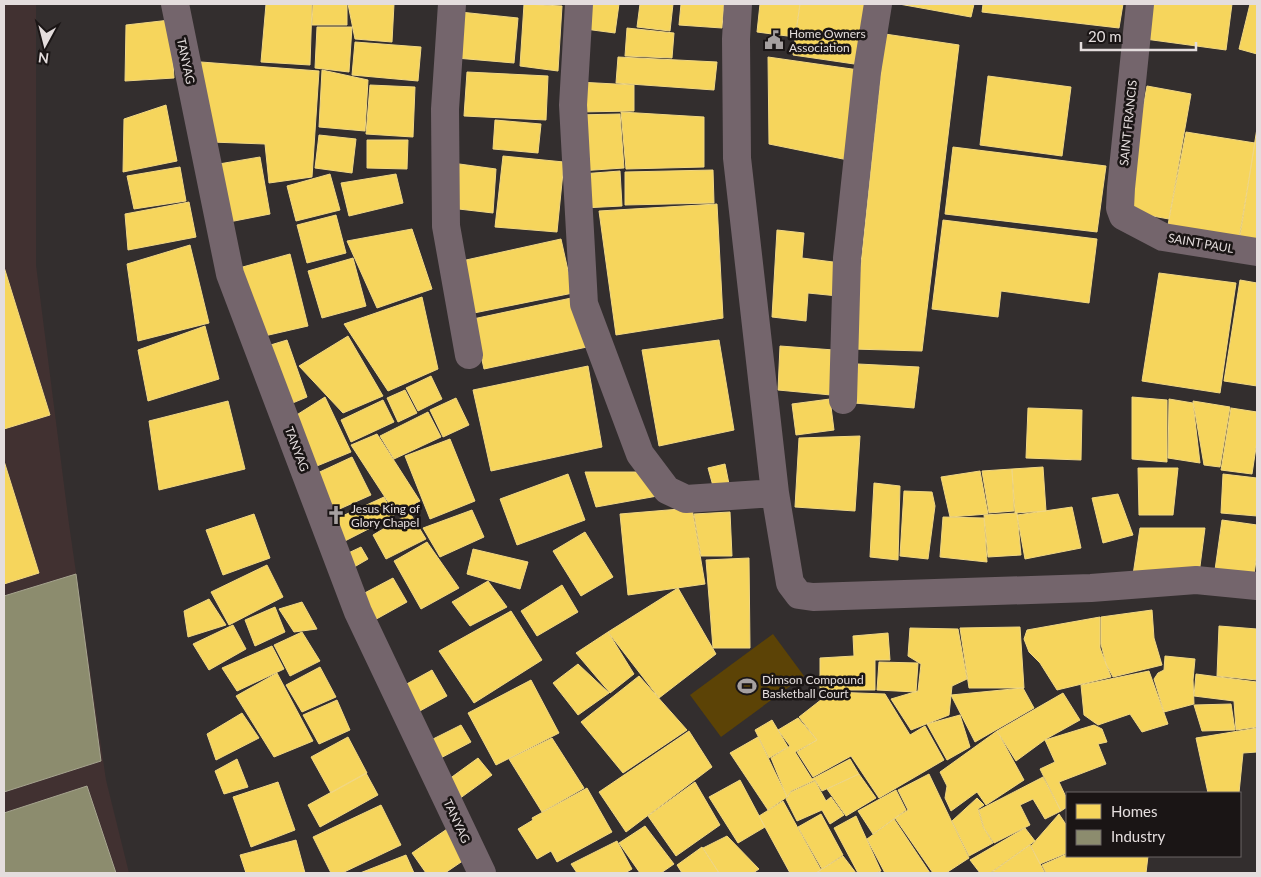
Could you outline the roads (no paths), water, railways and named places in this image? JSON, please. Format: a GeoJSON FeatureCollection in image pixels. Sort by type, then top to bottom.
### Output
{"type":"FeatureCollection","features":[{"type":"Feature","properties":{"kind":"street","name":"TANYAG"},"geometry":{"type":"LineString","coordinates":[[174,4],[230,274],[358,612],[482,873]]}},
{"type":"Feature","properties":{"kind":"street"},"geometry":{"type":"LineString","coordinates":[[452,4],[445,109],[446,226],[469,355]]}},
{"type":"Feature","properties":{"kind":"street"},"geometry":{"type":"LineString","coordinates":[[579,4],[573,105],[584,304],[640,454],[667,490],[686,499],[775,493]]}},
{"type":"Feature","properties":{"kind":"street"},"geometry":{"type":"LineString","coordinates":[[738,4],[736,39],[737,158],[775,493],[790,583],[799,595],[813,597],[1081,588],[1196,580],[1257,586]]}},
{"type":"Feature","properties":{"kind":"street"},"geometry":{"type":"LineString","coordinates":[[843,400],[847,258],[867,72],[878,4]]}},
{"type":"Feature","properties":{"kind":"street","name":"SAINT FRANCIS"},"geometry":{"type":"LineString","coordinates":[[1140,4],[1120,208],[1123,216],[1145,229]]}},
{"type":"Feature","properties":{"kind":"street","name":"SAINT PAUL"},"geometry":{"type":"LineString","coordinates":[[1145,229],[1163,237],[1257,252]]}},
{"type":"Feature","properties":{"kind":"place","name":"Home Owners Association"},"geometry":{"type":"Point","coordinates":[774,40]}},
{"type":"Feature","properties":{"kind":"place","name":"Jesus King of Glory Chapel"},"geometry":{"type":"Point","coordinates":[336,515]}},
{"type":"Feature","properties":{"kind":"place","name":"Dimson Compound Basketball Court"},"geometry":{"type":"Point","coordinates":[747,686]}}]}
